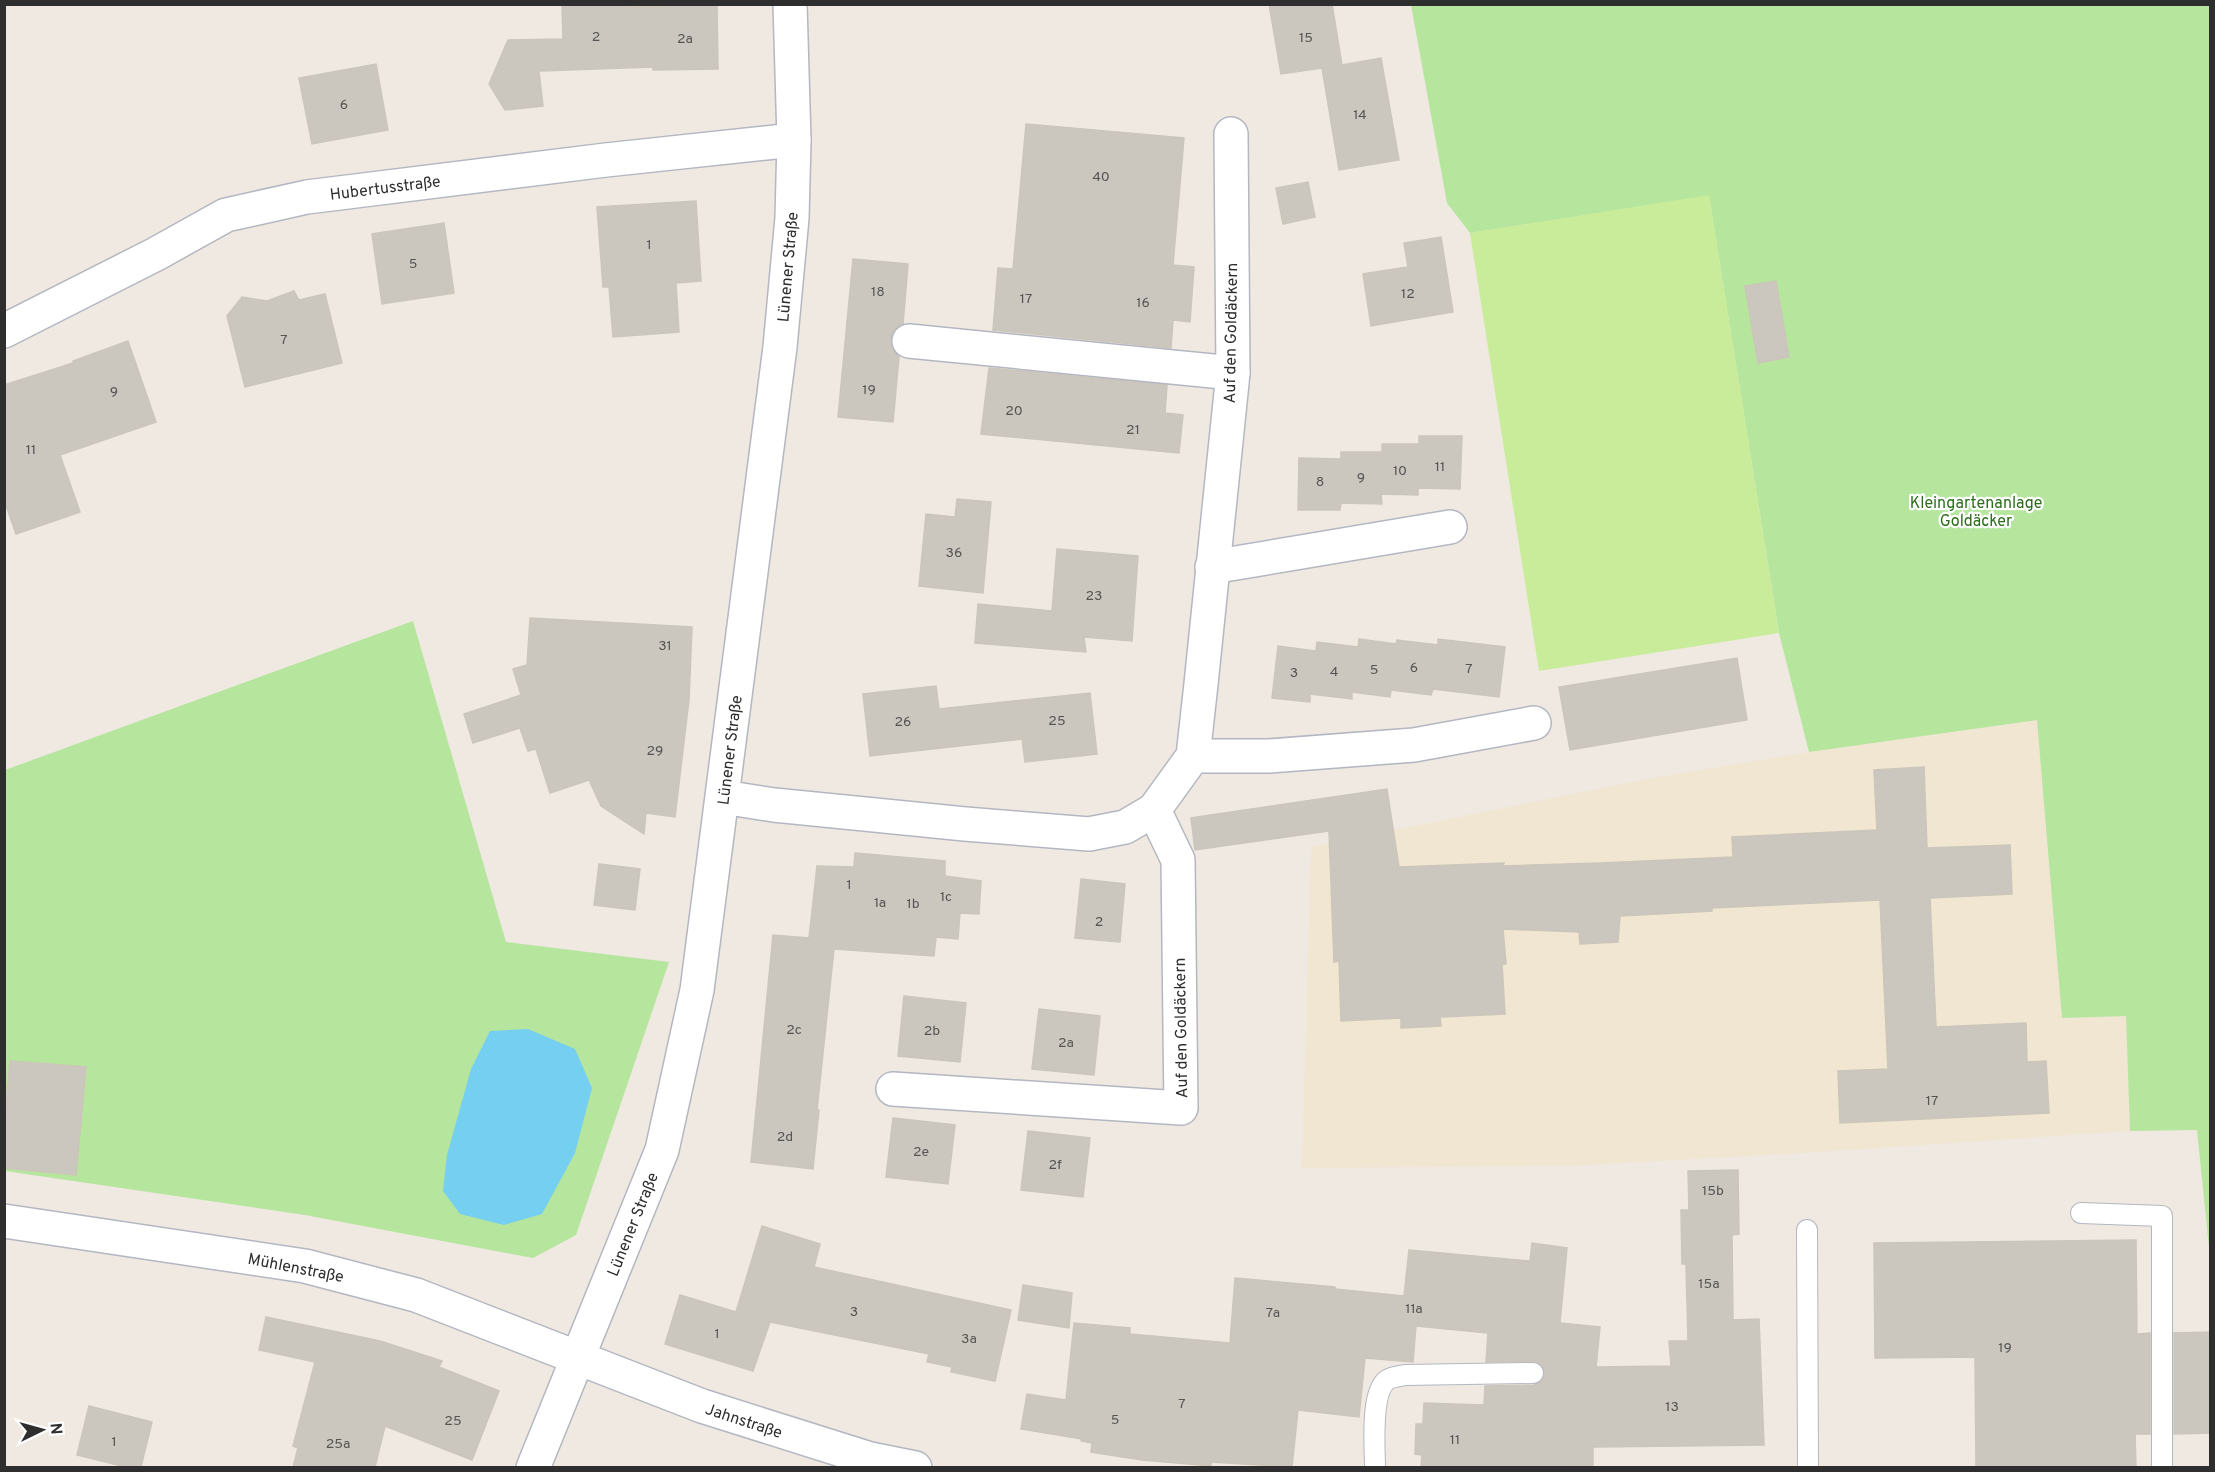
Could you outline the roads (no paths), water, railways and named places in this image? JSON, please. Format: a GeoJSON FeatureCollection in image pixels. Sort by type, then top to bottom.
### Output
{"type":"FeatureCollection","features":[{"type":"Feature","properties":{"kind":"street","name":"Lünener Straße"},"geometry":{"type":"LineString","coordinates":[[533,1467],[662,1150],[697,990],[780,347],[792,218],[794,140],[790,4]]}},
{"type":"Feature","properties":{"kind":"street","name":"Auf den Goldäckern"},"geometry":{"type":"LineString","coordinates":[[1193,756],[1233,373],[1231,134]]}},
{"type":"Feature","properties":{"kind":"street","name":"Hubertusstraße"},"geometry":{"type":"LineString","coordinates":[[4,331],[156,254],[226,215],[307,197],[606,160],[794,140]]}},
{"type":"Feature","properties":{"kind":"street"},"geometry":{"type":"LineString","coordinates":[[909,341],[1233,373]]}},
{"type":"Feature","properties":{"kind":"street"},"geometry":{"type":"LineString","coordinates":[[1212,567],[1450,527]]}},
{"type":"Feature","properties":{"kind":"street"},"geometry":{"type":"LineString","coordinates":[[723,797],[842,812],[1089,834],[1125,827],[1154,810],[1193,756],[1269,756],[1414,745],[1534,723]]}},
{"type":"Feature","properties":{"kind":"street","name":"Auf den Goldäckern"},"geometry":{"type":"LineString","coordinates":[[893,1089],[1180,1108],[1178,860],[1154,810]]}},
{"type":"Feature","properties":{"kind":"street","name":"Mühlenstraße"},"geometry":{"type":"LineString","coordinates":[[4,1221],[305,1266],[416,1295],[577,1359]]}},
{"type":"Feature","properties":{"kind":"street","name":"Jahnstraße"},"geometry":{"type":"LineString","coordinates":[[577,1359],[702,1406],[781,1432],[870,1459],[915,1467]]}},
{"type":"Feature","properties":{"kind":"lane"},"geometry":{"type":"LineString","coordinates":[[2081,1214],[2162,1216],[2162,1467]]}},
{"type":"Feature","properties":{"kind":"lane"},"geometry":{"type":"LineString","coordinates":[[1807,1230],[1808,1467]]}},
{"type":"Feature","properties":{"kind":"lane"},"geometry":{"type":"LineString","coordinates":[[1375,1467],[1378,1390],[1388,1379],[1405,1375],[1533,1373]]}},
{"type":"Feature","properties":{"kind":"water"},"geometry":{"type":"Polygon","coordinates":[[[528,1029],[575,1049],[592,1088],[575,1153],[542,1214],[504,1225],[460,1214],[443,1191],[447,1155],[471,1069],[490,1031],[528,1029]]]}},
{"type":"Feature","properties":{"kind":"park label","name":"Kleingartenanlage Goldäcker"},"geometry":{"type":"Point","coordinates":[1976,511]}}]}
